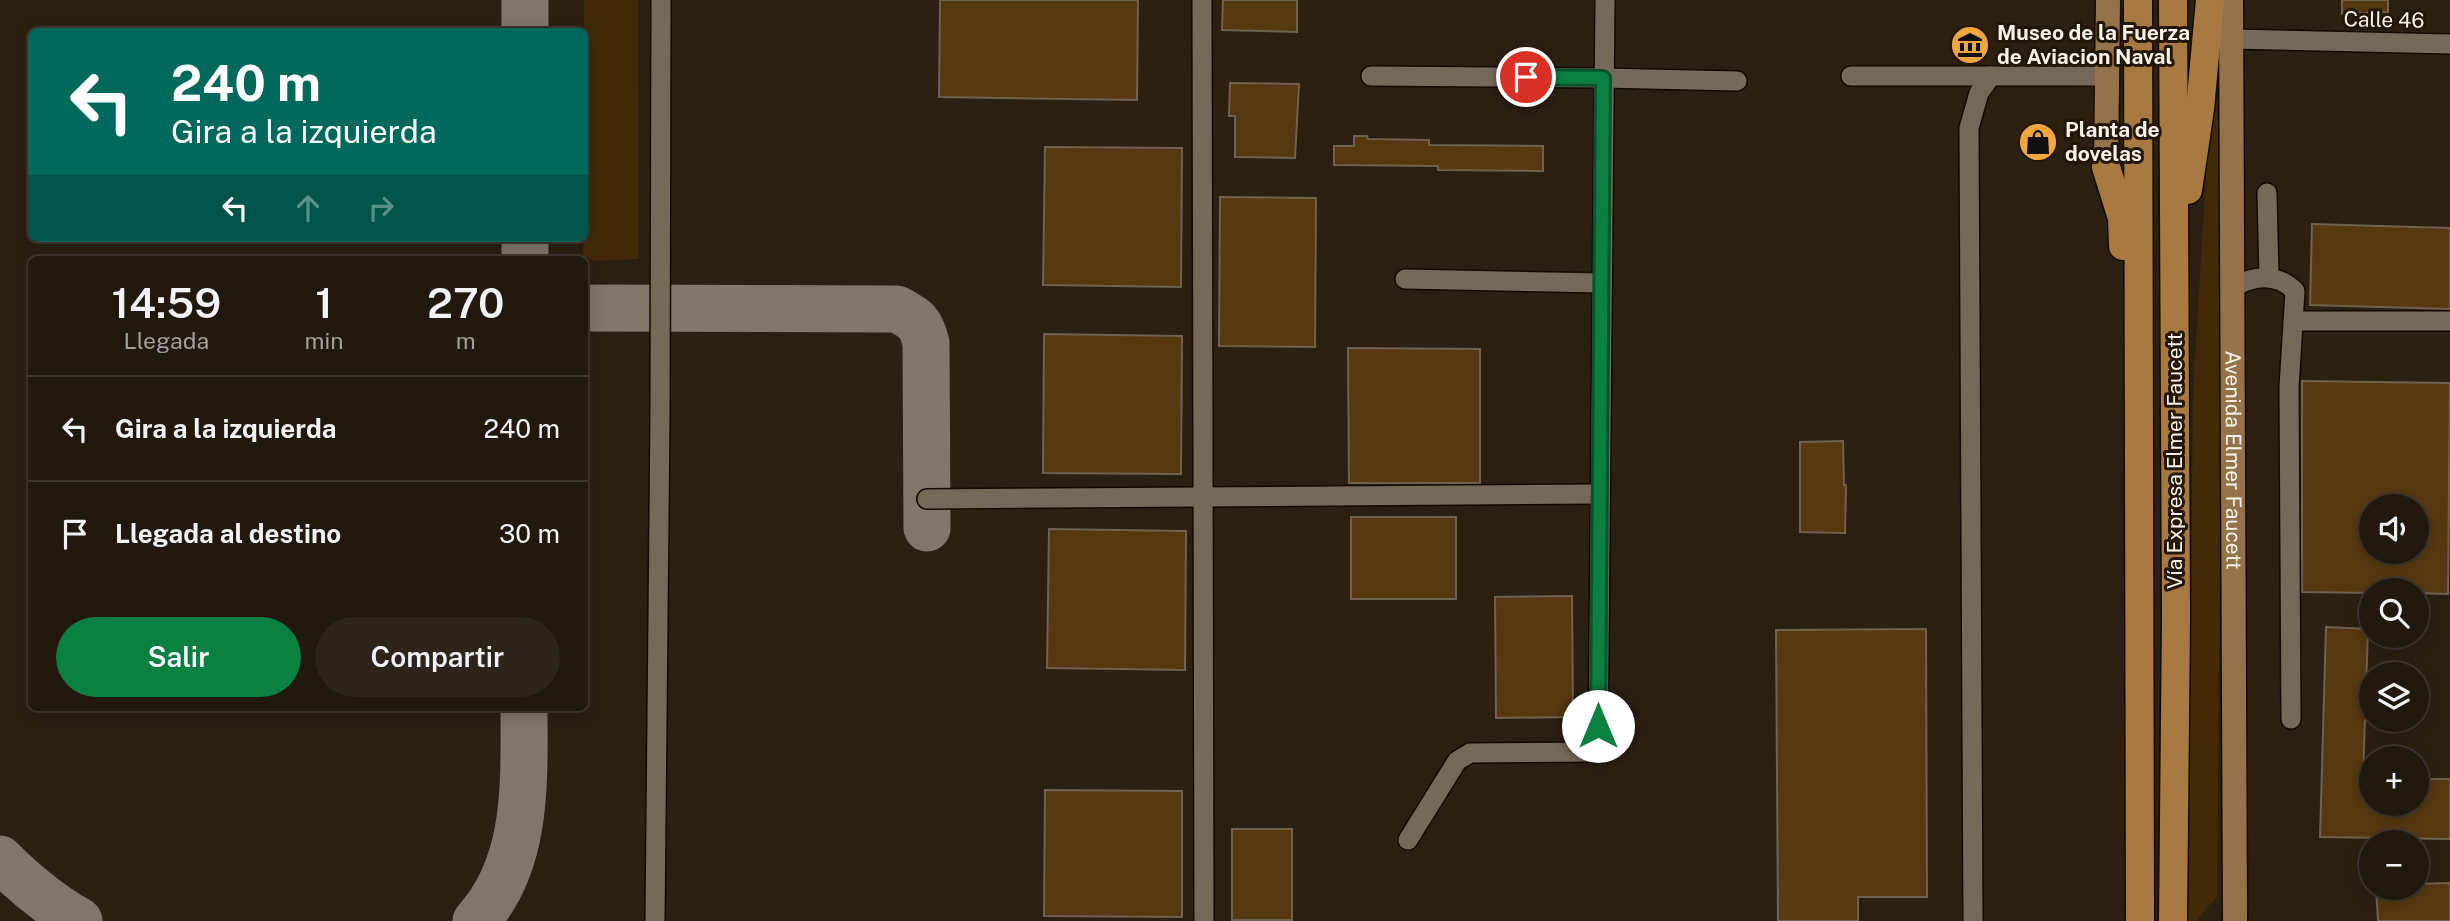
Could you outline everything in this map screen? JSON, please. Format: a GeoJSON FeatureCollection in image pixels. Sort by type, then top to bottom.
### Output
{"type":"FeatureCollection","features":[{"type":"Feature","properties":{"kind":"highway","name":"Vía Expresa Elmer Faucett"},"geometry":{"type":"LineString","coordinates":[[2138,0],[2140,921]]}},
{"type":"Feature","properties":{"kind":"highway","name":"Vía Expresa Elmer Faucett"},"geometry":{"type":"LineString","coordinates":[[2173,0],[2176,631],[2173,921]]}},
{"type":"Feature","properties":{"kind":"highway"},"geometry":{"type":"LineString","coordinates":[[2174,283],[2200,109],[2210,0]]}},
{"type":"Feature","properties":{"kind":"highway"},"geometry":{"type":"LineString","coordinates":[[2106,167],[2122,218],[2125,344],[2139,378]]}},
{"type":"Feature","properties":{"kind":"main road"},"geometry":{"type":"LineString","coordinates":[[2106,167],[2108,0]]}},
{"type":"Feature","properties":{"kind":"main road","name":"Avenida Elmer Faucett"},"geometry":{"type":"LineString","coordinates":[[2231,0],[2235,921]]}},
{"type":"Feature","properties":{"kind":"street"},"geometry":{"type":"LineString","coordinates":[[655,921],[661,0]]}},
{"type":"Feature","properties":{"kind":"street"},"geometry":{"type":"LineString","coordinates":[[1202,0],[1204,921]]}},
{"type":"Feature","properties":{"kind":"street"},"geometry":{"type":"LineString","coordinates":[[1408,840],[1457,761],[1470,753],[1598,752],[1605,0]]}},
{"type":"Feature","properties":{"kind":"street","name":"Calle 46"},"geometry":{"type":"LineString","coordinates":[[2233,39],[2450,44]]}},
{"type":"Feature","properties":{"kind":"street"},"geometry":{"type":"LineString","coordinates":[[1371,76],[1737,81]]}},
{"type":"Feature","properties":{"kind":"street"},"geometry":{"type":"LineString","coordinates":[[1851,76],[2107,76]]}},
{"type":"Feature","properties":{"kind":"street"},"geometry":{"type":"LineString","coordinates":[[1973,921],[1969,128],[1979,93],[1991,76]]}},
{"type":"Feature","properties":{"kind":"street"},"geometry":{"type":"LineString","coordinates":[[2267,193],[2269,277]]}},
{"type":"Feature","properties":{"kind":"street"},"geometry":{"type":"LineString","coordinates":[[2233,288],[2246,280],[2269,277],[2288,284],[2295,291],[2289,387],[2291,719]]}},
{"type":"Feature","properties":{"kind":"street"},"geometry":{"type":"LineString","coordinates":[[1405,279],[1602,283]]}},
{"type":"Feature","properties":{"kind":"street"},"geometry":{"type":"LineString","coordinates":[[2293,321],[2450,321]]}},
{"type":"Feature","properties":{"kind":"street"},"geometry":{"type":"LineString","coordinates":[[927,499],[1600,494]]}},
{"type":"Feature","properties":{"kind":"shaded area"},"geometry":{"type":"Polygon","coordinates":[[[584,0],[638,0],[639,259],[594,261],[583,255],[583,242],[588,242],[588,28],[584,28],[584,0]]]}},
{"type":"Feature","properties":{"kind":"shaded area"},"geometry":{"type":"Polygon","coordinates":[[[2213,57],[2223,187],[2217,896],[2196,921],[2188,921],[2193,393],[2213,57]]]}},
{"type":"Feature","properties":{"kind":"building"},"geometry":{"type":"Polygon","coordinates":[[[940,0],[1138,0],[1137,100],[939,97],[940,0]]]}},
{"type":"Feature","properties":{"kind":"building"},"geometry":{"type":"Polygon","coordinates":[[[1223,0],[1297,0],[1297,32],[1222,30],[1223,0]]]}},
{"type":"Feature","properties":{"kind":"building"},"geometry":{"type":"Polygon","coordinates":[[[2342,0],[2388,0],[2388,12],[2342,14],[2342,0]]]}},
{"type":"Feature","properties":{"kind":"building"},"geometry":{"type":"Polygon","coordinates":[[[1230,83],[1299,84],[1295,158],[1235,157],[1235,116],[1229,116],[1230,83]]]}},
{"type":"Feature","properties":{"kind":"building"},"geometry":{"type":"Polygon","coordinates":[[[1354,136],[1367,136],[1368,139],[1429,140],[1429,145],[1543,146],[1543,171],[1334,165],[1334,146],[1354,146],[1354,136]]]}},
{"type":"Feature","properties":{"kind":"building"},"geometry":{"type":"Polygon","coordinates":[[[1045,147],[1182,148],[1181,287],[1043,285],[1045,147]]]}},
{"type":"Feature","properties":{"kind":"building"},"geometry":{"type":"Polygon","coordinates":[[[1220,197],[1316,198],[1315,347],[1219,346],[1220,197]]]}},
{"type":"Feature","properties":{"kind":"building"},"geometry":{"type":"Polygon","coordinates":[[[2312,224],[2450,228],[2450,309],[2310,305],[2312,224]]]}},
{"type":"Feature","properties":{"kind":"building"},"geometry":{"type":"Polygon","coordinates":[[[1044,334],[1182,336],[1181,474],[1043,473],[1044,334]]]}},
{"type":"Feature","properties":{"kind":"building"},"geometry":{"type":"Polygon","coordinates":[[[1348,348],[1480,349],[1480,483],[1349,483],[1348,348]]]}},
{"type":"Feature","properties":{"kind":"building"},"geometry":{"type":"Polygon","coordinates":[[[2302,381],[2450,383],[2448,594],[2429,593],[2429,578],[2359,578],[2359,593],[2302,592],[2302,381]]]}},
{"type":"Feature","properties":{"kind":"building"},"geometry":{"type":"Polygon","coordinates":[[[1843,441],[1845,533],[1800,532],[1800,442],[1843,441]]]}},
{"type":"Feature","properties":{"kind":"building"},"geometry":{"type":"Polygon","coordinates":[[[1351,517],[1456,517],[1456,599],[1351,599],[1351,517]]]}},
{"type":"Feature","properties":{"kind":"building"},"geometry":{"type":"Polygon","coordinates":[[[1049,529],[1186,531],[1185,670],[1047,668],[1049,529]]]}},
{"type":"Feature","properties":{"kind":"building"},"geometry":{"type":"Polygon","coordinates":[[[1572,596],[1573,717],[1496,718],[1495,597],[1572,596]]]}},
{"type":"Feature","properties":{"kind":"building"},"geometry":{"type":"Polygon","coordinates":[[[2326,627],[2359,629],[2359,648],[2367,648],[2367,662],[2359,662],[2359,732],[2365,732],[2364,746],[2359,746],[2359,816],[2429,816],[2429,779],[2450,779],[2450,839],[2429,839],[2429,830],[2359,830],[2359,838],[2320,837],[2326,627]]]}},
{"type":"Feature","properties":{"kind":"building"},"geometry":{"type":"Polygon","coordinates":[[[1926,629],[1927,897],[1858,897],[1858,921],[1778,921],[1776,630],[1926,629]]]}},
{"type":"Feature","properties":{"kind":"building"},"geometry":{"type":"Polygon","coordinates":[[[1045,790],[1182,791],[1182,917],[1044,916],[1045,790]]]}},
{"type":"Feature","properties":{"kind":"building"},"geometry":{"type":"Polygon","coordinates":[[[1232,829],[1292,829],[1292,920],[1232,920],[1232,829]]]}},
{"type":"Feature","properties":{"kind":"building"},"geometry":{"type":"Polygon","coordinates":[[[2450,883],[2450,921],[2378,921],[2377,900],[2429,900],[2429,884],[2450,883]]]}},
{"type":"Feature","properties":{"kind":"taxiway"},"geometry":{"type":"LineString","coordinates":[[525,0],[525,28]]}},
{"type":"Feature","properties":{"kind":"taxiway"},"geometry":{"type":"LineString","coordinates":[[525,242],[525,256]]}},
{"type":"Feature","properties":{"kind":"taxiway"},"geometry":{"type":"LineString","coordinates":[[588,308],[897,309],[909,316],[920,326],[926,343],[927,528]]}},
{"type":"Feature","properties":{"kind":"taxiway"},"geometry":{"type":"LineString","coordinates":[[476,921],[493,898],[506,873],[514,847],[523,791],[524,711]]}},
{"type":"Feature","properties":{"kind":"taxiway"},"geometry":{"type":"LineString","coordinates":[[0,859],[37,893],[79,921]]}},
{"type":"Feature","properties":{"kind":"place","name":"Museo de la Fuerza de Aviacion Naval"},"geometry":{"type":"Point","coordinates":[1970,45]}},
{"type":"Feature","properties":{"kind":"place","name":"Planta de dovelas"},"geometry":{"type":"Point","coordinates":[2038,142]}},
{"type":"Feature","properties":{"kind":"route"},"geometry":{"type":"LineString","coordinates":[[1526,77],[1603,78],[1598,726]]}}]}
